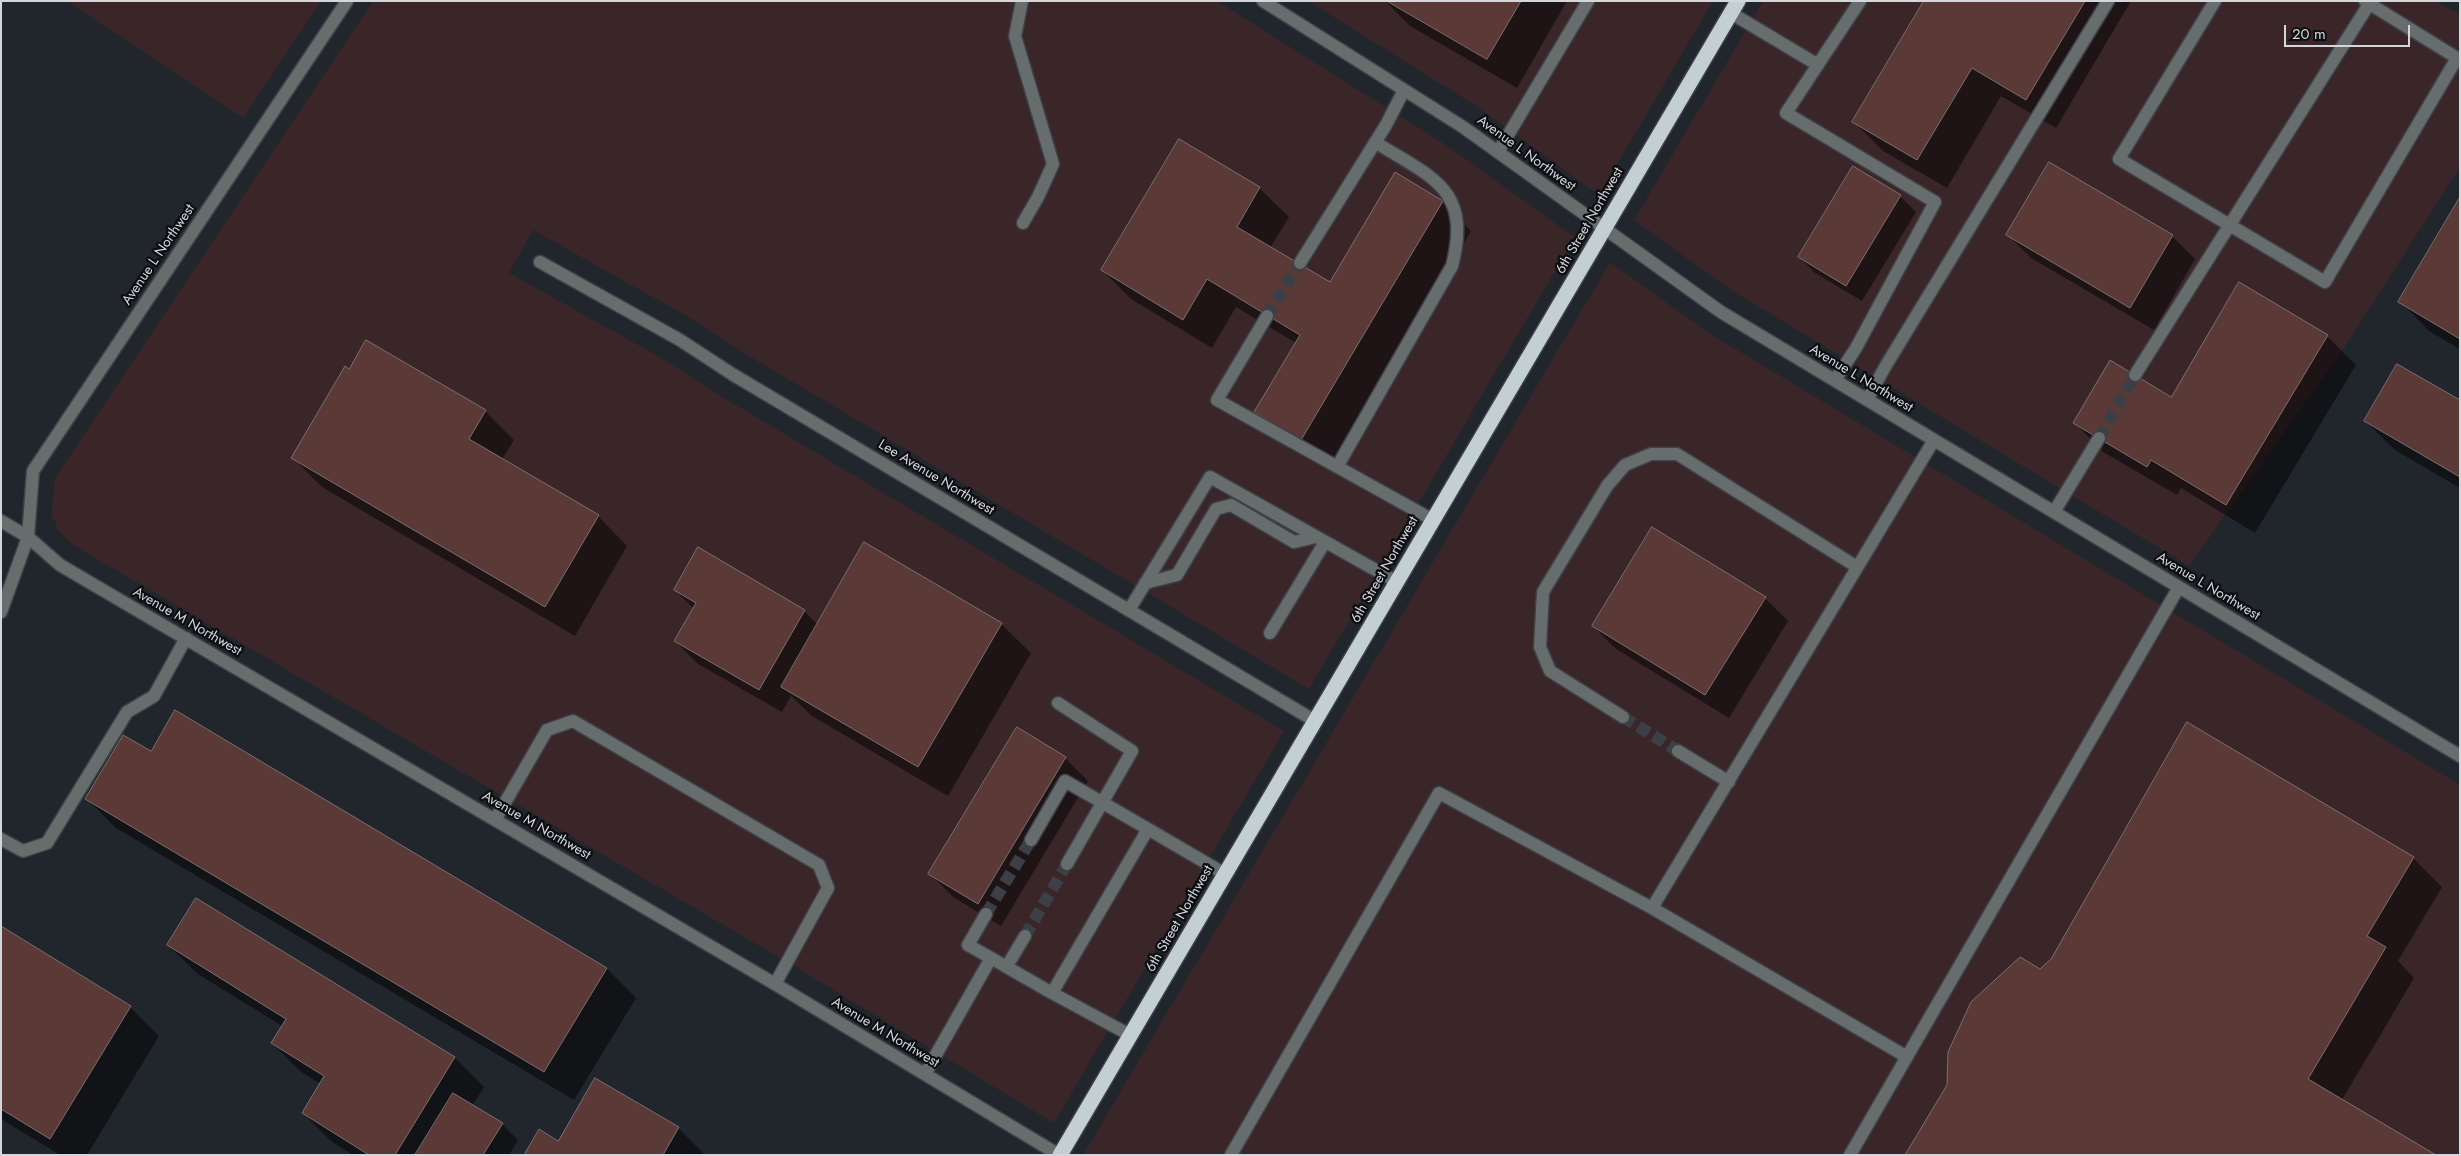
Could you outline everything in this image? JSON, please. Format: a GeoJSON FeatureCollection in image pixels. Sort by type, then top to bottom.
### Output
{"type":"FeatureCollection","features":[{"type":"Feature","properties":{"kind":"highway","name":"6th Street Northwest"},"geometry":{"type":"LineString","coordinates":[[1060,1155],[1735,7]]}},
{"type":"Feature","properties":{"kind":"street","name":"Avenue L Northwest"},"geometry":{"type":"LineString","coordinates":[[1,612],[28,537],[33,471],[347,1]]}},
{"type":"Feature","properties":{"kind":"street"},"geometry":{"type":"LineString","coordinates":[[1022,1],[1016,36],[1054,164],[1023,223]]}},
{"type":"Feature","properties":{"kind":"street","name":"Avenue L Northwest"},"geometry":{"type":"LineString","coordinates":[[1263,1],[1498,152],[1721,312],[2460,756]]}},
{"type":"Feature","properties":{"kind":"street"},"geometry":{"type":"LineString","coordinates":[[1498,152],[1588,1]]}},
{"type":"Feature","properties":{"kind":"street"},"geometry":{"type":"LineString","coordinates":[[1835,380],[1856,348],[1935,202],[1786,113],[1860,1]]}},
{"type":"Feature","properties":{"kind":"street"},"geometry":{"type":"LineString","coordinates":[[1867,400],[1884,367],[2108,1]]}},
{"type":"Feature","properties":{"kind":"street"},"geometry":{"type":"LineString","coordinates":[[2134,375],[2230,224],[2368,2],[2457,58],[2325,282],[2230,224],[2120,159],[2215,1]]}},
{"type":"Feature","properties":{"kind":"street"},"geometry":{"type":"LineString","coordinates":[[1735,7],[1818,65]]}},
{"type":"Feature","properties":{"kind":"street"},"geometry":{"type":"LineString","coordinates":[[1300,263],[1375,142],[1404,90]]}},
{"type":"Feature","properties":{"kind":"street"},"geometry":{"type":"LineString","coordinates":[[1336,467],[1452,266],[1458,244],[1458,222],[1451,198],[1440,183],[1375,142]]}},
{"type":"Feature","properties":{"kind":"street","name":"Lee Avenue Northwest"},"geometry":{"type":"LineString","coordinates":[[540,262],[680,340],[732,374],[1315,721]]}},
{"type":"Feature","properties":{"kind":"street"},"geometry":{"type":"LineString","coordinates":[[1267,316],[1217,400],[1433,520]]}},
{"type":"Feature","properties":{"kind":"street"},"geometry":{"type":"LineString","coordinates":[[2054,512],[2099,438]]}},
{"type":"Feature","properties":{"kind":"street"},"geometry":{"type":"LineString","coordinates":[[1652,908],[1934,440]]}},
{"type":"Feature","properties":{"kind":"street"},"geometry":{"type":"LineString","coordinates":[[1623,717],[1550,671],[1540,647],[1543,592],[1606,486],[1625,465],[1651,454],[1677,454],[1857,567]]}},
{"type":"Feature","properties":{"kind":"street"},"geometry":{"type":"LineString","coordinates":[[1129,610],[1210,476],[1397,582]]}},
{"type":"Feature","properties":{"kind":"street"},"geometry":{"type":"LineString","coordinates":[[1145,583],[1177,575],[1216,509],[1231,505],[1294,542],[1320,540]]}},
{"type":"Feature","properties":{"kind":"street","name":"Avenue M Northwest"},"geometry":{"type":"LineString","coordinates":[[1,521],[28,537],[60,565],[774,984],[1060,1155]]}},
{"type":"Feature","properties":{"kind":"street"},"geometry":{"type":"LineString","coordinates":[[1270,633],[1320,540]]}},
{"type":"Feature","properties":{"kind":"street"},"geometry":{"type":"LineString","coordinates":[[1850,1155],[2179,588]]}},
{"type":"Feature","properties":{"kind":"street"},"geometry":{"type":"LineString","coordinates":[[1,839],[23,851],[47,843],[126,712],[154,696],[186,638]]}},
{"type":"Feature","properties":{"kind":"street"},"geometry":{"type":"LineString","coordinates":[[1058,704],[1132,750],[1066,864]]}},
{"type":"Feature","properties":{"kind":"street"},"geometry":{"type":"LineString","coordinates":[[495,820],[547,730],[574,721],[819,865],[828,888],[774,984]]}},
{"type":"Feature","properties":{"kind":"street"},"geometry":{"type":"LineString","coordinates":[[1678,750],[1728,782]]}},
{"type":"Feature","properties":{"kind":"street"},"geometry":{"type":"LineString","coordinates":[[1031,840],[1065,781],[1225,874]]}},
{"type":"Feature","properties":{"kind":"street"},"geometry":{"type":"LineString","coordinates":[[1231,1155],[1439,793],[1652,908],[1907,1057]]}},
{"type":"Feature","properties":{"kind":"street"},"geometry":{"type":"LineString","coordinates":[[1052,992],[1148,829]]}},
{"type":"Feature","properties":{"kind":"street"},"geometry":{"type":"LineString","coordinates":[[986,914],[968,945],[1130,1035]]}},
{"type":"Feature","properties":{"kind":"street"},"geometry":{"type":"LineString","coordinates":[[1007,966],[1025,936]]}},
{"type":"Feature","properties":{"kind":"street"},"geometry":{"type":"LineString","coordinates":[[925,1074],[991,958]]}},
{"type":"Feature","properties":{"kind":"shaded area"},"geometry":{"type":"Polygon","coordinates":[[[67,1],[321,1],[243,118],[67,1]]]}},
{"type":"Feature","properties":{"kind":"shaded area"},"geometry":{"type":"Polygon","coordinates":[[[373,1],[1217,1],[1449,147],[1575,237],[1309,689],[744,353],[692,319],[533,230],[509,273],[667,361],[719,395],[1284,731],[1054,1123],[787,962],[73,545],[55,528],[57,521],[51,519],[55,478],[373,1]]]}},
{"type":"Feature","properties":{"kind":"shaded area"},"geometry":{"type":"Polygon","coordinates":[[[1308,1],[1713,1],[1599,195],[1476,106],[1308,1]]]}},
{"type":"Feature","properties":{"kind":"shaded area"},"geometry":{"type":"Polygon","coordinates":[[[1763,1],[2436,1],[2460,15],[2460,167],[2344,348],[2189,566],[1734,292],[1634,220],[1763,1]]]}},
{"type":"Feature","properties":{"kind":"shaded area"},"geometry":{"type":"Polygon","coordinates":[[[1610,262],[1709,333],[2460,785],[2460,1155],[1083,1155],[1610,262]]]}},
{"type":"Feature","properties":{"kind":"building"},"geometry":{"type":"Polygon","coordinates":[[[1387,1],[1521,1],[1487,59],[1387,1]]]}},
{"type":"Feature","properties":{"kind":"building"},"geometry":{"type":"Polygon","coordinates":[[[1924,1],[2085,1],[2026,100],[1972,68],[1917,160],[1852,122],[1924,1]]]}},
{"type":"Feature","properties":{"kind":"building"},"geometry":{"type":"Polygon","coordinates":[[[1179,139],[1260,187],[1237,227],[1330,282],[1395,172],[1443,201],[1301,440],[1254,412],[1300,335],[1207,279],[1183,320],[1101,270],[1179,139]]]}},
{"type":"Feature","properties":{"kind":"building"},"geometry":{"type":"Polygon","coordinates":[[[2049,162],[2173,235],[2130,308],[2006,235],[2049,162]]]}},
{"type":"Feature","properties":{"kind":"building"},"geometry":{"type":"Polygon","coordinates":[[[1853,166],[1901,195],[1846,286],[1798,257],[1853,166]]]}},
{"type":"Feature","properties":{"kind":"building"},"geometry":{"type":"Polygon","coordinates":[[[2460,200],[2460,339],[2398,302],[2460,200]]]}},
{"type":"Feature","properties":{"kind":"building"},"geometry":{"type":"Polygon","coordinates":[[[2239,282],[2328,335],[2226,505],[2151,460],[2147,467],[2073,423],[2110,360],[2171,397],[2239,282]]]}},
{"type":"Feature","properties":{"kind":"building"},"geometry":{"type":"Polygon","coordinates":[[[366,340],[486,410],[469,439],[599,515],[545,607],[291,458],[345,366],[349,369],[366,340]]]}},
{"type":"Feature","properties":{"kind":"building"},"geometry":{"type":"Polygon","coordinates":[[[2397,364],[2460,400],[2460,477],[2364,421],[2397,364]]]}},
{"type":"Feature","properties":{"kind":"building"},"geometry":{"type":"Polygon","coordinates":[[[1652,527],[1766,597],[1705,695],[1592,626],[1652,527]]]}},
{"type":"Feature","properties":{"kind":"building"},"geometry":{"type":"Polygon","coordinates":[[[864,542],[1002,623],[918,767],[781,687],[864,542]]]}},
{"type":"Feature","properties":{"kind":"building"},"geometry":{"type":"Polygon","coordinates":[[[698,547],[805,610],[759,690],[674,641],[696,603],[674,590],[698,547]]]}},
{"type":"Feature","properties":{"kind":"building"},"geometry":{"type":"Polygon","coordinates":[[[175,710],[607,968],[544,1072],[85,799],[123,735],[151,751],[175,710]]]}},
{"type":"Feature","properties":{"kind":"building"},"geometry":{"type":"Polygon","coordinates":[[[2187,722],[2414,857],[2367,936],[2386,947],[2308,1079],[2436,1155],[1905,1155],[1947,1085],[1948,1052],[1971,1002],[2020,957],[2040,969],[2051,959],[2187,722]]]}},
{"type":"Feature","properties":{"kind":"building"},"geometry":{"type":"Polygon","coordinates":[[[1017,727],[1066,757],[978,904],[928,874],[1017,727]]]}},
{"type":"Feature","properties":{"kind":"building"},"geometry":{"type":"Polygon","coordinates":[[[196,898],[455,1057],[395,1155],[369,1155],[302,1113],[324,1076],[271,1043],[286,1019],[167,945],[196,898]]]}},
{"type":"Feature","properties":{"kind":"building"},"geometry":{"type":"Polygon","coordinates":[[[1,926],[131,1006],[50,1139],[1,1109],[1,926]]]}},
{"type":"Feature","properties":{"kind":"building"},"geometry":{"type":"Polygon","coordinates":[[[595,1078],[679,1127],[663,1155],[524,1155],[539,1129],[558,1141],[595,1078]]]}},
{"type":"Feature","properties":{"kind":"building"},"geometry":{"type":"Polygon","coordinates":[[[453,1093],[503,1123],[483,1155],[415,1155],[453,1093]]]}},
{"type":"Feature","properties":{"kind":"tunnel"},"geometry":{"type":"LineString","coordinates":[[1267,316],[1300,263]]}},
{"type":"Feature","properties":{"kind":"tunnel"},"geometry":{"type":"LineString","coordinates":[[2099,438],[2135,375]]}},
{"type":"Feature","properties":{"kind":"tunnel"},"geometry":{"type":"LineString","coordinates":[[1623,717],[1678,751]]}},
{"type":"Feature","properties":{"kind":"tunnel"},"geometry":{"type":"LineString","coordinates":[[986,914],[1031,840]]}},
{"type":"Feature","properties":{"kind":"tunnel"},"geometry":{"type":"LineString","coordinates":[[1025,936],[1067,864]]}}]}
